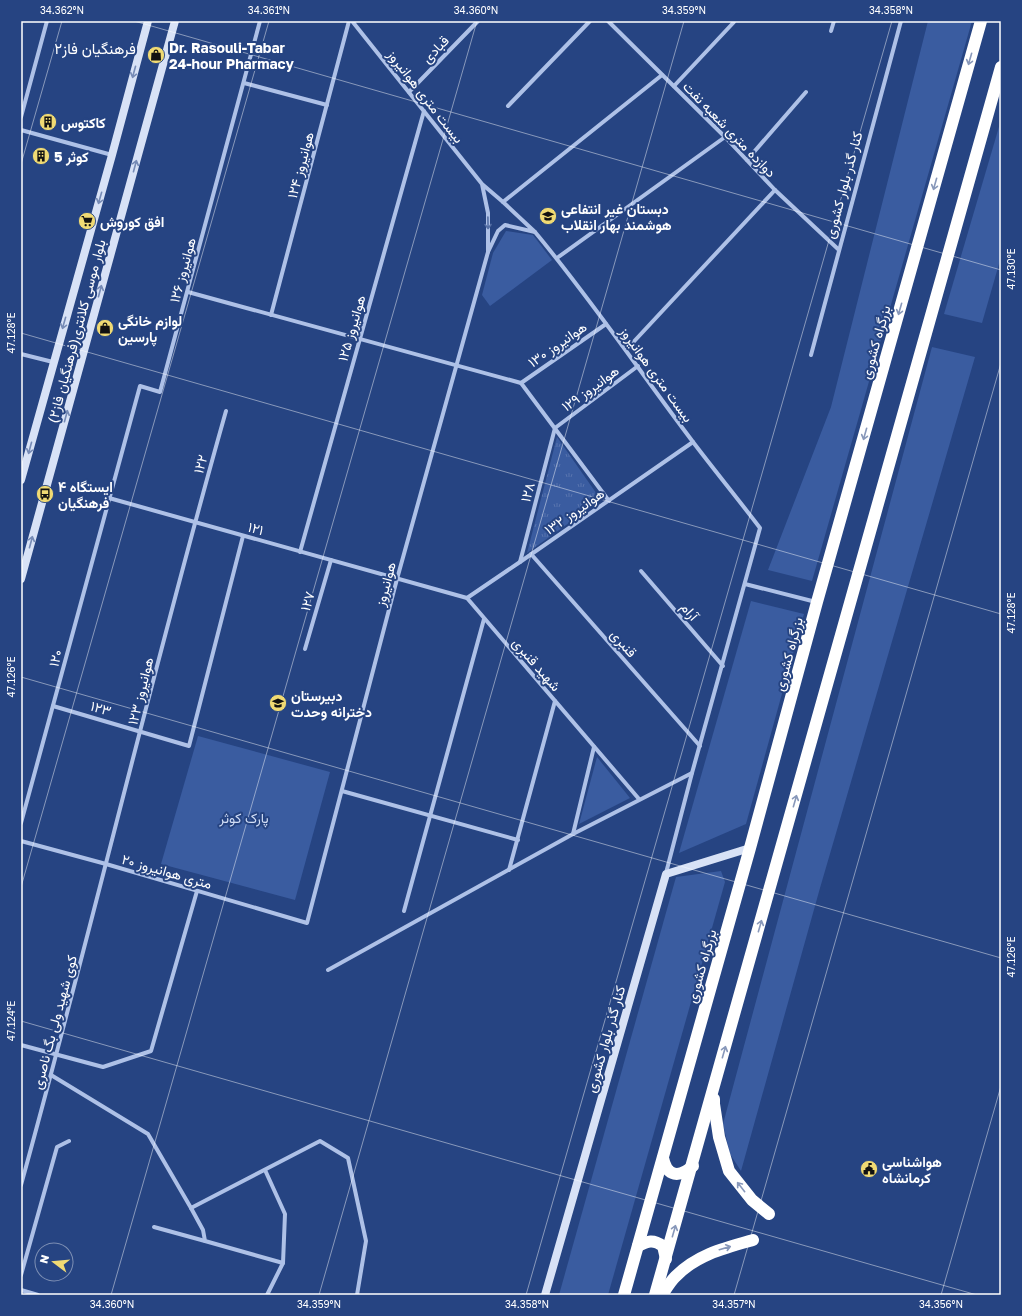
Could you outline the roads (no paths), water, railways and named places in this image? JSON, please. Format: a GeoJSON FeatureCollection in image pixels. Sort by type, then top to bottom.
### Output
{"type":"FeatureCollection","features":[{"type":"Feature","properties":{"kind":"highway","name":"بزرگراه کشوری"},"geometry":{"type":"LineString","coordinates":[[624,1295],[981,21]]}},
{"type":"Feature","properties":{"kind":"highway"},"geometry":{"type":"LineString","coordinates":[[655,1295],[693,1166],[1001,67]]}},
{"type":"Feature","properties":{"kind":"highway"},"geometry":{"type":"LineString","coordinates":[[717,1079],[714,1104],[719,1137],[729,1171],[752,1200],[769,1214]]}},
{"type":"Feature","properties":{"kind":"highway"},"geometry":{"type":"LineString","coordinates":[[663,1158],[667,1169],[671,1173],[676,1174],[687,1171],[693,1166]]}},
{"type":"Feature","properties":{"kind":"highway"},"geometry":{"type":"LineString","coordinates":[[662,1295],[674,1278],[686,1266],[698,1259],[723,1249],[753,1240]]}},
{"type":"Feature","properties":{"kind":"highway"},"geometry":{"type":"LineString","coordinates":[[638,1246],[648,1241],[656,1241],[663,1246],[666,1259]]}},
{"type":"Feature","properties":{"kind":"main road","name":"بلوار موسی کلانتری(فرهنگیان فاز۲)"},"geometry":{"type":"LineString","coordinates":[[21,480],[148,21]]}},
{"type":"Feature","properties":{"kind":"main road","name":"بلوار موسی کلانتری(فرهنگیان فاز۲)"},"geometry":{"type":"LineString","coordinates":[[21,579],[175,21]]}},
{"type":"Feature","properties":{"kind":"main road"},"geometry":{"type":"LineString","coordinates":[[666,874],[750,848]]}},
{"type":"Feature","properties":{"kind":"main road","name":"کنار گذر بلوار کشوری"},"geometry":{"type":"LineString","coordinates":[[545,1295],[666,874]]}},
{"type":"Feature","properties":{"kind":"street"},"geometry":{"type":"LineString","coordinates":[[21,117],[47,21]]}},
{"type":"Feature","properties":{"kind":"street","name":"هوانیروز ۱۲۶"},"geometry":{"type":"LineString","coordinates":[[110,498],[140,386],[160,392],[260,21]]}},
{"type":"Feature","properties":{"kind":"street","name":"بیست متری هوانیروز"},"geometry":{"type":"LineString","coordinates":[[351,21],[482,184],[536,232],[557,258],[693,442],[760,528],[745,584]]}},
{"type":"Feature","properties":{"kind":"street","name":"هوانیروز ۱۲۴"},"geometry":{"type":"LineString","coordinates":[[271,315],[351,21]]}},
{"type":"Feature","properties":{"kind":"street","name":"قبادی"},"geometry":{"type":"LineString","coordinates":[[409,92],[478,21]]}},
{"type":"Feature","properties":{"kind":"street"},"geometry":{"type":"LineString","coordinates":[[508,106],[590,21]]}},
{"type":"Feature","properties":{"kind":"street","name":"دوازده متری شعبه نفت"},"geometry":{"type":"LineString","coordinates":[[608,21],[725,137],[775,190],[839,250]]}},
{"type":"Feature","properties":{"kind":"street"},"geometry":{"type":"LineString","coordinates":[[831,31],[834,21]]}},
{"type":"Feature","properties":{"kind":"street","name":"کنار گذر بلوار کشوری"},"geometry":{"type":"LineString","coordinates":[[811,355],[901,21]]}},
{"type":"Feature","properties":{"kind":"street"},"geometry":{"type":"LineString","coordinates":[[674,86],[734,22]]}},
{"type":"Feature","properties":{"kind":"street"},"geometry":{"type":"LineString","coordinates":[[503,202],[662,75]]}},
{"type":"Feature","properties":{"kind":"street"},"geometry":{"type":"LineString","coordinates":[[244,83],[327,105]]}},
{"type":"Feature","properties":{"kind":"street"},"geometry":{"type":"LineString","coordinates":[[747,160],[806,92]]}},
{"type":"Feature","properties":{"kind":"street","name":"هوانیروز ۱۲۵"},"geometry":{"type":"LineString","coordinates":[[300,552],[424,111]]}},
{"type":"Feature","properties":{"kind":"street"},"geometry":{"type":"LineString","coordinates":[[21,130],[112,155]]}},
{"type":"Feature","properties":{"kind":"street"},"geometry":{"type":"LineString","coordinates":[[557,258],[725,137]]}},
{"type":"Feature","properties":{"kind":"street"},"geometry":{"type":"LineString","coordinates":[[482,184],[488,213],[488,252]]}},
{"type":"Feature","properties":{"kind":"street"},"geometry":{"type":"LineString","coordinates":[[626,350],[775,190]]}},
{"type":"Feature","properties":{"kind":"street"},"geometry":{"type":"LineString","coordinates":[[488,252],[498,231],[505,226],[536,232]]}},
{"type":"Feature","properties":{"kind":"street","name":"هوانیروز"},"geometry":{"type":"LineString","coordinates":[[308,923],[397,579],[488,252]]}},
{"type":"Feature","properties":{"kind":"street"},"geometry":{"type":"LineString","coordinates":[[188,292],[521,383],[609,501]]}},
{"type":"Feature","properties":{"kind":"street","name":"هوانیروز ۱۳۰"},"geometry":{"type":"LineString","coordinates":[[521,383],[606,324]]}},
{"type":"Feature","properties":{"kind":"street"},"geometry":{"type":"LineString","coordinates":[[21,354],[53,362]]}},
{"type":"Feature","properties":{"kind":"street","name":"هوانیروز ۱۲۹"},"geometry":{"type":"LineString","coordinates":[[555,428],[638,366]]}},
{"type":"Feature","properties":{"kind":"street","name":"۱۲۲"},"geometry":{"type":"LineString","coordinates":[[195,522],[226,411]]}},
{"type":"Feature","properties":{"kind":"street","name":"۱۲۸"},"geometry":{"type":"LineString","coordinates":[[520,562],[555,428]]}},
{"type":"Feature","properties":{"kind":"street","name":"هوانیروز ۱۳۲"},"geometry":{"type":"LineString","coordinates":[[466,598],[693,442]]}},
{"type":"Feature","properties":{"kind":"street","name":"۱۲۱"},"geometry":{"type":"LineString","coordinates":[[110,498],[397,579]]}},
{"type":"Feature","properties":{"kind":"street","name":"۱۲۰"},"geometry":{"type":"LineString","coordinates":[[21,823],[110,498]]}},
{"type":"Feature","properties":{"kind":"street","name":"۱۲۳ هوانیروز"},"geometry":{"type":"LineString","coordinates":[[106,864],[195,522]]}},
{"type":"Feature","properties":{"kind":"street","name":"۱۲۳"},"geometry":{"type":"LineString","coordinates":[[53,706],[189,746],[243,536]]}},
{"type":"Feature","properties":{"kind":"street","name":"قنبری"},"geometry":{"type":"LineString","coordinates":[[531,554],[700,746]]}},
{"type":"Feature","properties":{"kind":"street","name":"۱۲۷"},"geometry":{"type":"LineString","coordinates":[[306,649],[331,560]]}},
{"type":"Feature","properties":{"kind":"street","name":"آرام"},"geometry":{"type":"LineString","coordinates":[[641,571],[723,666]]}},
{"type":"Feature","properties":{"kind":"street"},"geometry":{"type":"LineString","coordinates":[[397,579],[466,598]]}},
{"type":"Feature","properties":{"kind":"street"},"geometry":{"type":"LineString","coordinates":[[666,874],[692,773],[745,584],[817,602]]}},
{"type":"Feature","properties":{"kind":"street","name":"شهید قنبری"},"geometry":{"type":"LineString","coordinates":[[466,598],[639,799]]}},
{"type":"Feature","properties":{"kind":"street"},"geometry":{"type":"LineString","coordinates":[[404,911],[484,619]]}},
{"type":"Feature","properties":{"kind":"street"},"geometry":{"type":"LineString","coordinates":[[509,870],[555,701]]}},
{"type":"Feature","properties":{"kind":"street"},"geometry":{"type":"LineString","coordinates":[[573,834],[594,747]]}},
{"type":"Feature","properties":{"kind":"street"},"geometry":{"type":"LineString","coordinates":[[328,970],[573,834],[692,773]]}},
{"type":"Feature","properties":{"kind":"street"},"geometry":{"type":"LineString","coordinates":[[342,791],[518,840]]}},
{"type":"Feature","properties":{"kind":"street","name":"۲۰ متری هوانیروز"},"geometry":{"type":"LineString","coordinates":[[21,841],[106,864],[308,923]]}},
{"type":"Feature","properties":{"kind":"street","name":"کوی شهید ولی بگ ناصری"},"geometry":{"type":"LineString","coordinates":[[21,1185],[106,864]]}},
{"type":"Feature","properties":{"kind":"street"},"geometry":{"type":"LineString","coordinates":[[21,1045],[103,1067],[151,1052],[197,891]]}},
{"type":"Feature","properties":{"kind":"street"},"geometry":{"type":"LineString","coordinates":[[51,1075],[148,1134],[203,1230],[205,1241]]}},
{"type":"Feature","properties":{"kind":"street"},"geometry":{"type":"LineString","coordinates":[[21,1275],[57,1147],[69,1141]]}},
{"type":"Feature","properties":{"kind":"street"},"geometry":{"type":"LineString","coordinates":[[191,1208],[320,1141],[348,1158],[366,1240],[357,1295]]}},
{"type":"Feature","properties":{"kind":"street"},"geometry":{"type":"LineString","coordinates":[[265,1170],[286,1214],[283,1263],[267,1295]]}},
{"type":"Feature","properties":{"kind":"street"},"geometry":{"type":"LineString","coordinates":[[154,1228],[283,1263]]}},
{"type":"Feature","properties":{"kind":"street"},"geometry":{"type":"LineString","coordinates":[[21,1290],[38,1295]]}},
{"type":"Feature","properties":{"kind":"place","name":"Dr. Rasouli-Tabar 24-hour Pharmacy"},"geometry":{"type":"Point","coordinates":[156,55]}},
{"type":"Feature","properties":{"kind":"place","name":"کاکتوس"},"geometry":{"type":"Point","coordinates":[48,122]}},
{"type":"Feature","properties":{"kind":"place","name":"کوثر 5"},"geometry":{"type":"Point","coordinates":[41,156]}},
{"type":"Feature","properties":{"kind":"place","name":"دبستان غیر انتفاعی هوشمند بهار انقلاب"},"geometry":{"type":"Point","coordinates":[548,216]}},
{"type":"Feature","properties":{"kind":"place","name":"افق کوروش"},"geometry":{"type":"Point","coordinates":[87,221]}},
{"type":"Feature","properties":{"kind":"place","name":"لوازم خانگی پارسین"},"geometry":{"type":"Point","coordinates":[105,328]}},
{"type":"Feature","properties":{"kind":"place","name":"ایستگاه ۴ فرهنگیان"},"geometry":{"type":"Point","coordinates":[45,494]}},
{"type":"Feature","properties":{"kind":"place","name":"دبیرستان دخترانه وحدت"},"geometry":{"type":"Point","coordinates":[278,703]}},
{"type":"Feature","properties":{"kind":"place","name":"هواشناسی کرمانشاه"},"geometry":{"type":"Point","coordinates":[869,1169]}},
{"type":"Feature","properties":{"kind":"district","name":"فرهنگیان فاز۲"},"geometry":{"type":"Point","coordinates":[95,48]}},
{"type":"Feature","properties":{"kind":"park label","name":"پارک کوثر"},"geometry":{"type":"Point","coordinates":[244,817]}}]}
